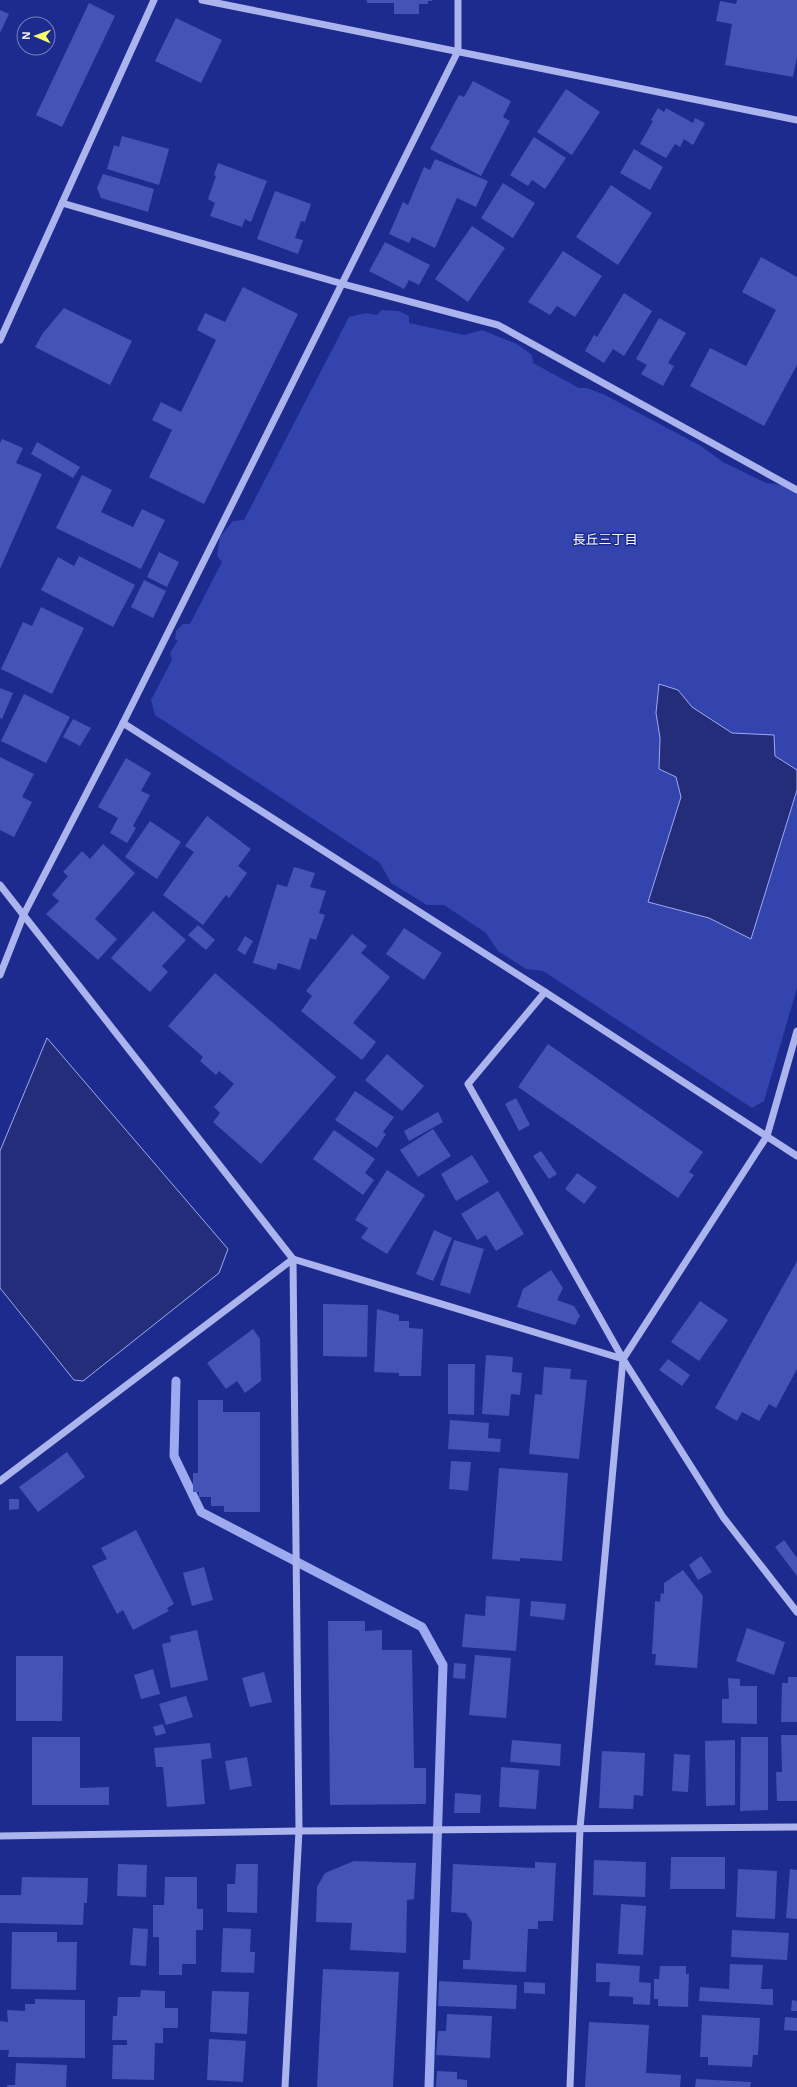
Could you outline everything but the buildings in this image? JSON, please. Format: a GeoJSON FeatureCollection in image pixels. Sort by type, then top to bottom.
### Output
{"type":"FeatureCollection","features":[{"type":"Feature","properties":{"kind":"street"},"geometry":{"type":"LineString","coordinates":[[0,340],[154,0]]}},
{"type":"Feature","properties":{"kind":"street"},"geometry":{"type":"LineString","coordinates":[[202,0],[797,120]]}},
{"type":"Feature","properties":{"kind":"street"},"geometry":{"type":"LineString","coordinates":[[0,975],[24,914],[123,723],[458,51],[458,0]]}},
{"type":"Feature","properties":{"kind":"street"},"geometry":{"type":"LineString","coordinates":[[62,203],[343,284],[498,324],[797,490]]}},
{"type":"Feature","properties":{"kind":"street"},"geometry":{"type":"LineString","coordinates":[[123,723],[545,992],[797,1156]]}},
{"type":"Feature","properties":{"kind":"street"},"geometry":{"type":"LineString","coordinates":[[0,885],[293,1259],[623,1359]]}},
{"type":"Feature","properties":{"kind":"street"},"geometry":{"type":"LineString","coordinates":[[545,992],[468,1084],[623,1359],[723,1518],[797,1612]]}},
{"type":"Feature","properties":{"kind":"street"},"geometry":{"type":"LineString","coordinates":[[570,2087],[580,1828],[623,1359],[767,1136],[797,1031]]}},
{"type":"Feature","properties":{"kind":"street"},"geometry":{"type":"LineString","coordinates":[[0,1481],[293,1259]]}},
{"type":"Feature","properties":{"kind":"street"},"geometry":{"type":"LineString","coordinates":[[285,2087],[299,1831],[293,1259]]}},
{"type":"Feature","properties":{"kind":"street"},"geometry":{"type":"LineString","coordinates":[[0,1836],[299,1831],[797,1827]]}},
{"type":"Feature","properties":{"kind":"shaded area"},"geometry":{"type":"Polygon","coordinates":[[[382,310],[399,311],[409,316],[409,323],[464,335],[482,330],[517,344],[532,355],[533,363],[579,388],[587,388],[605,395],[701,446],[723,462],[766,483],[797,487],[797,988],[764,1101],[752,1108],[543,971],[526,969],[498,951],[486,933],[444,905],[427,905],[391,883],[380,863],[155,715],[151,700],[172,660],[170,653],[178,640],[175,639],[176,631],[183,624],[190,624],[222,562],[217,556],[220,537],[233,521],[244,520],[349,317],[366,313],[377,315],[382,310]]]}},
{"type":"Feature","properties":{"kind":"shaded area"},"geometry":{"type":"Polygon","coordinates":[[[659,684],[678,690],[692,707],[732,733],[774,735],[775,756],[797,770],[797,790],[751,939],[709,918],[648,902],[681,797],[676,777],[659,769],[660,738],[656,713],[659,684]]]}},
{"type":"Feature","properties":{"kind":"shaded area"},"geometry":{"type":"Polygon","coordinates":[[[47,1038],[228,1249],[219,1273],[83,1381],[74,1380],[0,1288],[0,1151],[47,1038]]]}},
{"type":"Feature","properties":{"kind":"waterway"},"geometry":{"type":"LineString","coordinates":[[176,1381],[174,1456],[201,1512],[422,1627],[443,1665],[429,2087]]}},
{"type":"Feature","properties":{"kind":"district","name":"長丘三丁目"},"geometry":{"type":"Point","coordinates":[605,539]}}]}
